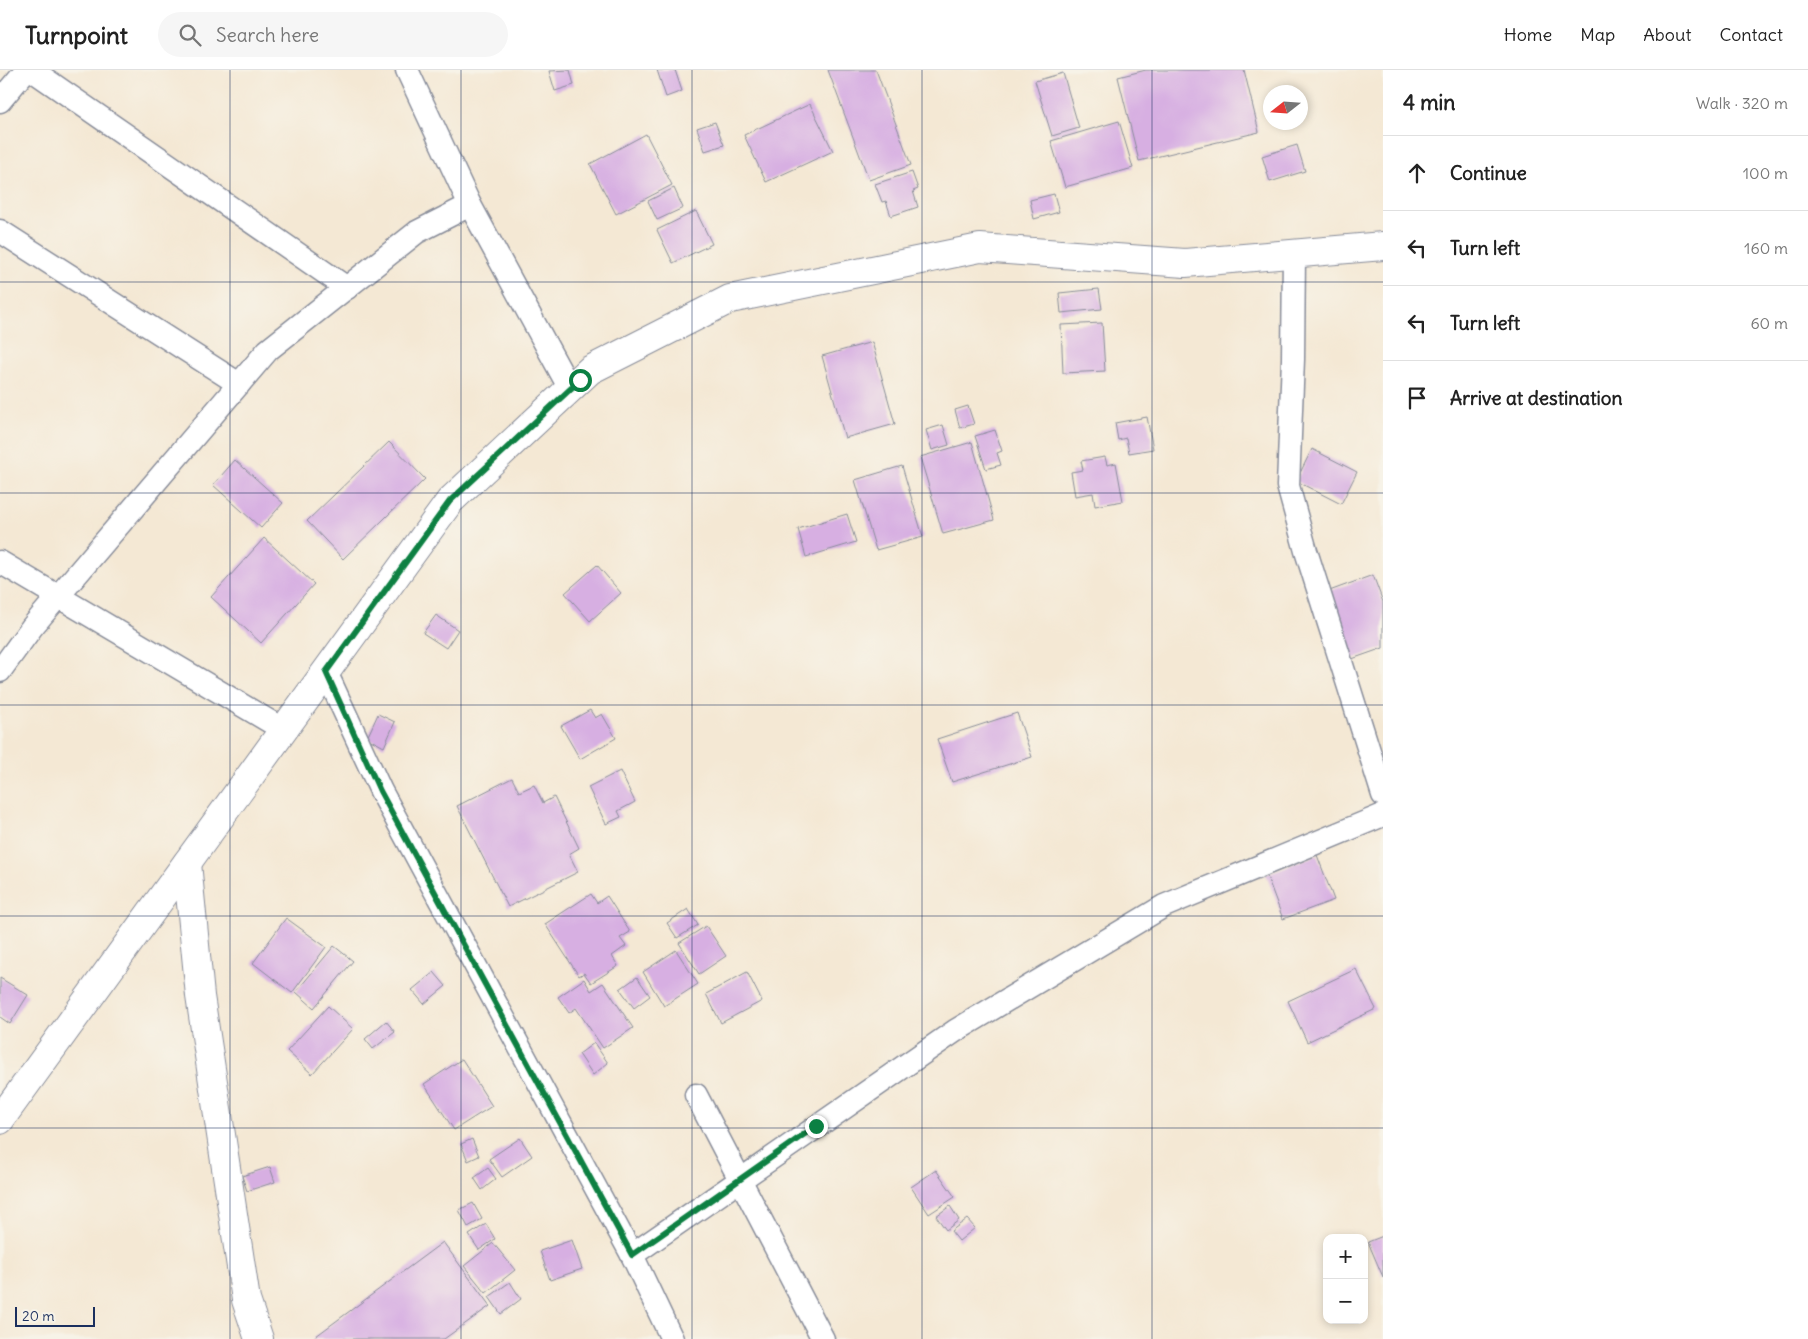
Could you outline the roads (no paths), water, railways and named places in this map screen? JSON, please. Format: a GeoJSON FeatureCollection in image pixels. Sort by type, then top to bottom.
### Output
{"type":"FeatureCollection","features":[{"type":"Feature","properties":{"kind":"main road"},"geometry":{"type":"LineString","coordinates":[[0,1120],[450,501],[590,370],[730,299],[980,248],[1185,262],[1383,246]]}},
{"type":"Feature","properties":{"kind":"main road"},"geometry":{"type":"LineString","coordinates":[[187,863],[203,1016],[246,1300],[258,1339]]}},
{"type":"Feature","properties":{"kind":"street"},"geometry":{"type":"LineString","coordinates":[[0,100],[26,70]]}},
{"type":"Feature","properties":{"kind":"street"},"geometry":{"type":"LineString","coordinates":[[32,70],[347,288]]}},
{"type":"Feature","properties":{"kind":"street"},"geometry":{"type":"LineString","coordinates":[[407,70],[470,205],[570,389]]}},
{"type":"Feature","properties":{"kind":"street"},"geometry":{"type":"LineString","coordinates":[[0,671],[32,627],[268,350],[417,232],[470,205]]}},
{"type":"Feature","properties":{"kind":"street"},"geometry":{"type":"LineString","coordinates":[[0,231],[239,384]]}},
{"type":"Feature","properties":{"kind":"street"},"geometry":{"type":"LineString","coordinates":[[1294,253],[1293,359],[1288,486],[1306,551],[1375,744],[1383,795]]}},
{"type":"Feature","properties":{"kind":"street"},"geometry":{"type":"LineString","coordinates":[[0,562],[284,730]]}},
{"type":"Feature","properties":{"kind":"street"},"geometry":{"type":"LineString","coordinates":[[326,672],[380,791],[632,1255],[672,1339]]}},
{"type":"Feature","properties":{"kind":"street"},"geometry":{"type":"LineString","coordinates":[[632,1255],[955,1030],[1164,906],[1383,815]]}},
{"type":"Feature","properties":{"kind":"street"},"geometry":{"type":"LineString","coordinates":[[696,1095],[823,1339]]}}]}
